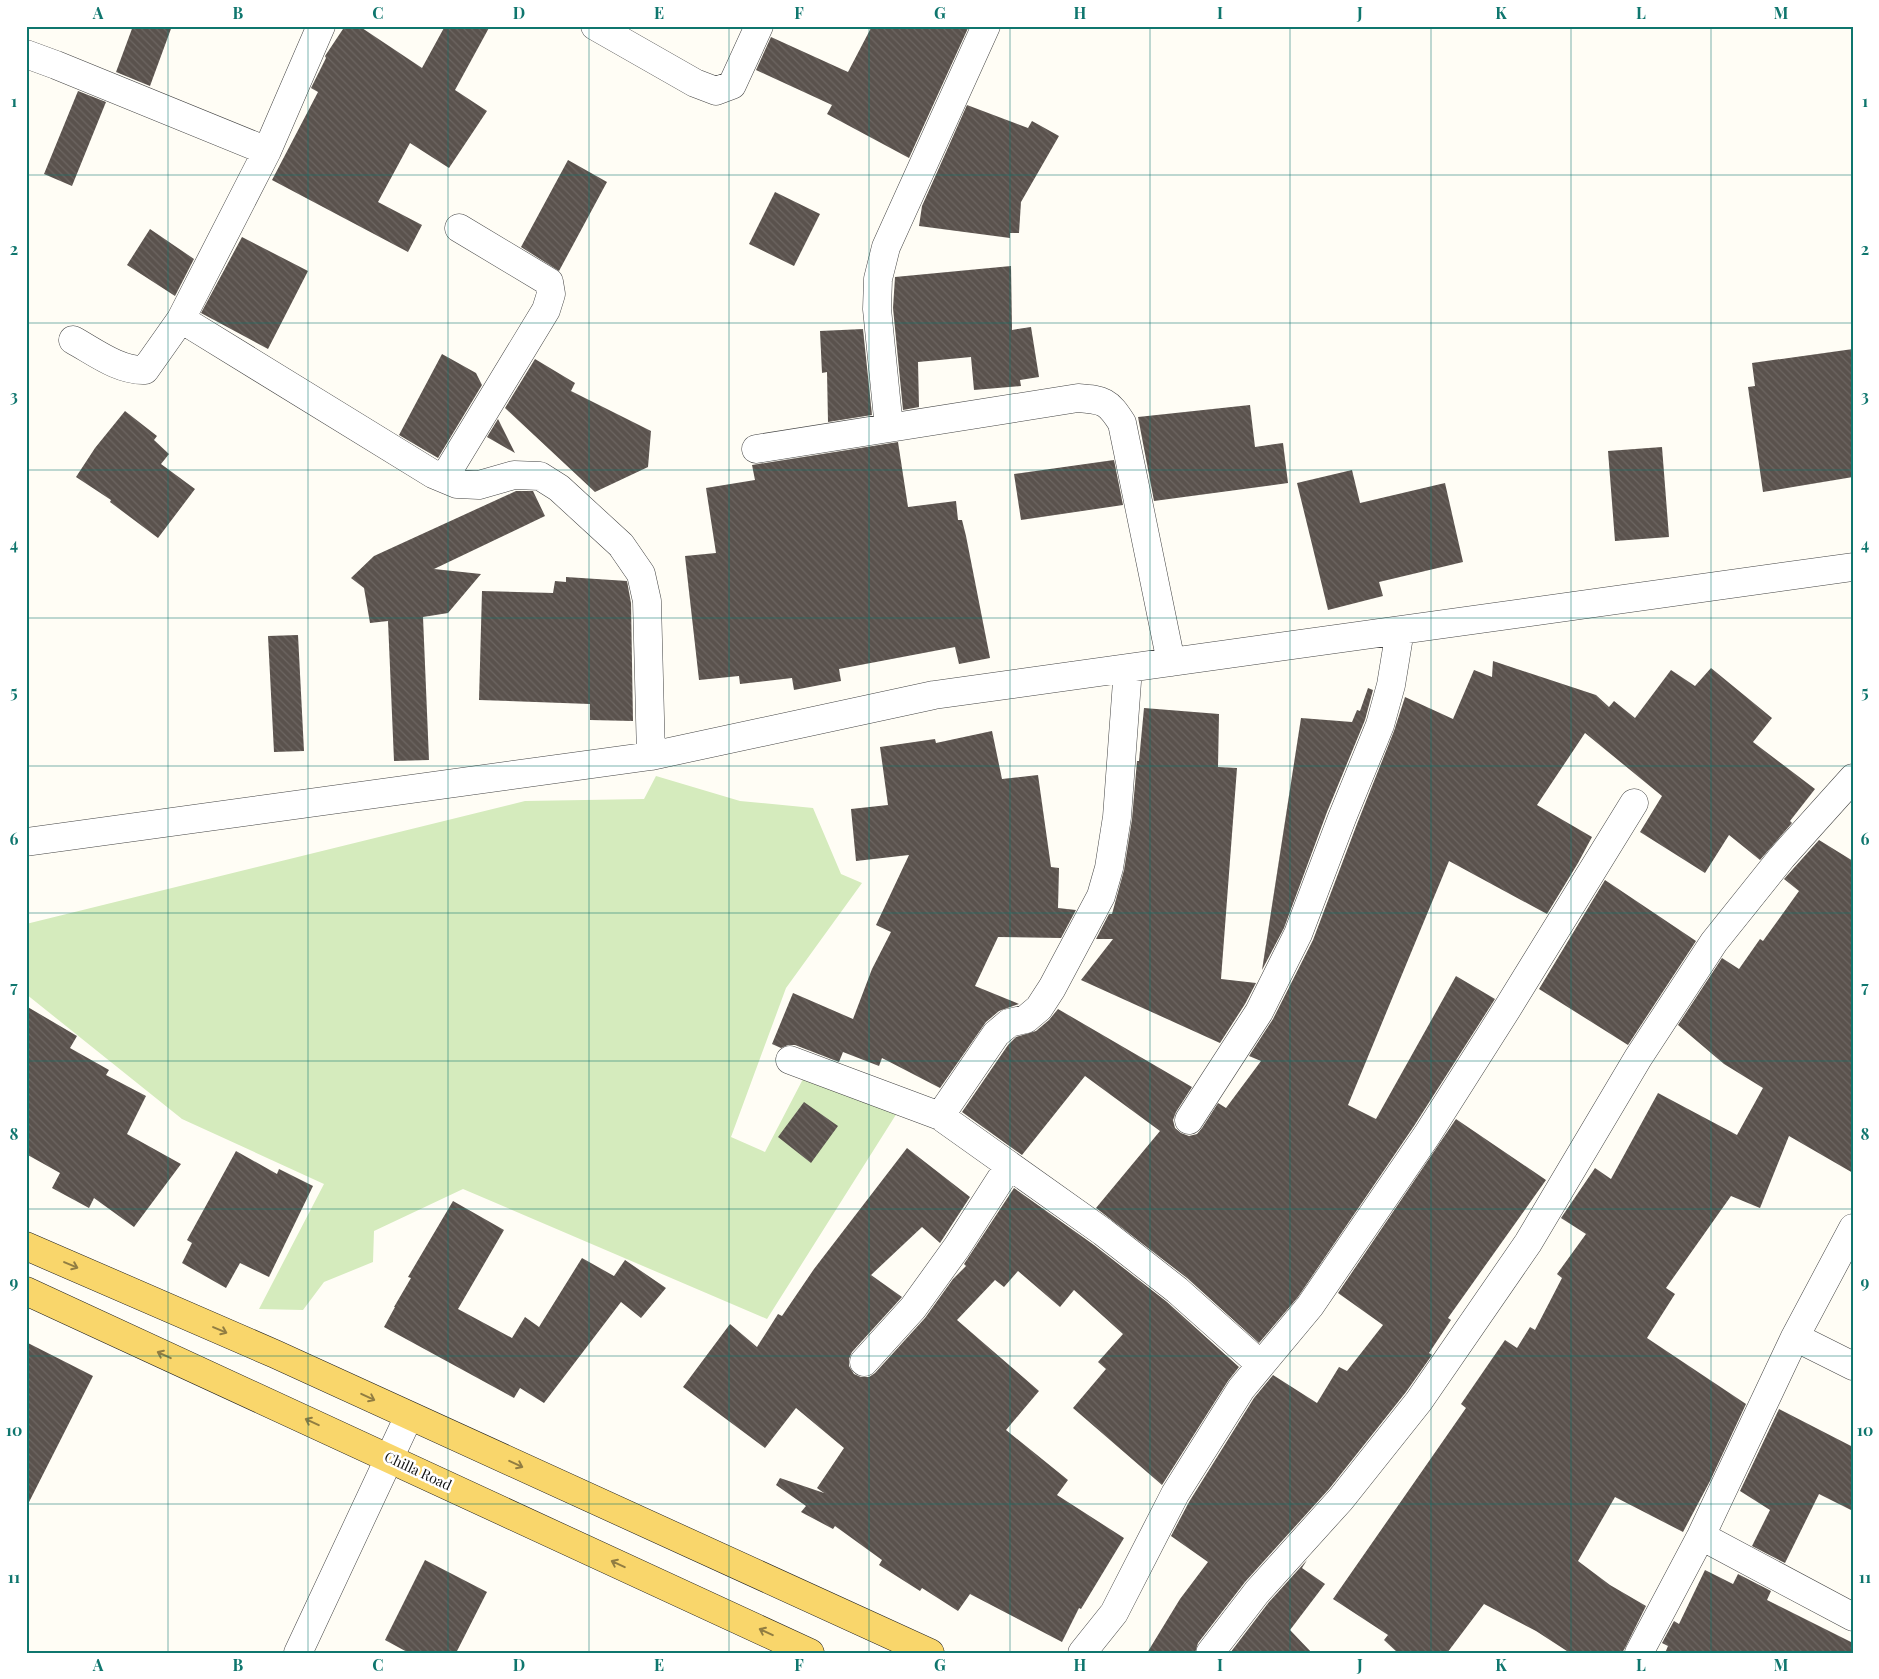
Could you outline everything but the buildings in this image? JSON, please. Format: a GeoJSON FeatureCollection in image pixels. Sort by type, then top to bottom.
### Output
{"type":"FeatureCollection","features":[{"type":"Feature","properties":{"kind":"main road"},"geometry":{"type":"LineString","coordinates":[[26,1246],[275,1354],[930,1653]]}},
{"type":"Feature","properties":{"kind":"main road","name":"Chilla Road"},"geometry":{"type":"LineString","coordinates":[[26,1291],[810,1653]]}},
{"type":"Feature","properties":{"kind":"street"},"geometry":{"type":"LineString","coordinates":[[73,340],[121,366],[132,370],[144,370],[181,319],[267,151],[321,26]]}},
{"type":"Feature","properties":{"kind":"street"},"geometry":{"type":"LineString","coordinates":[[600,28],[695,83],[716,91],[732,85],[759,26]]}},
{"type":"Feature","properties":{"kind":"street"},"geometry":{"type":"LineString","coordinates":[[889,428],[877,309],[878,279],[886,247],[986,26]]}},
{"type":"Feature","properties":{"kind":"street"},"geometry":{"type":"LineString","coordinates":[[26,54],[267,151]]}},
{"type":"Feature","properties":{"kind":"street"},"geometry":{"type":"LineString","coordinates":[[444,478],[546,310],[551,294],[549,282],[459,228]]}},
{"type":"Feature","properties":{"kind":"street"},"geometry":{"type":"LineString","coordinates":[[181,319],[433,474],[457,484],[479,485],[514,475],[540,476],[560,488],[621,545],[641,574],[647,601],[651,756]]}},
{"type":"Feature","properties":{"kind":"street"},"geometry":{"type":"LineString","coordinates":[[756,449],[1078,398],[1096,399],[1112,407],[1122,423],[1171,662]]}},
{"type":"Feature","properties":{"kind":"street"},"geometry":{"type":"LineString","coordinates":[[26,842],[651,756],[934,695],[1853,567]]}},
{"type":"Feature","properties":{"kind":"street"},"geometry":{"type":"LineString","coordinates":[[1189,1120],[1259,1012],[1298,934],[1342,818],[1380,726],[1391,685],[1400,630]]}},
{"type":"Feature","properties":{"kind":"street"},"geometry":{"type":"LineString","coordinates":[[940,1116],[996,1034],[1008,1023],[1026,1019],[1039,1008],[1052,988],[1101,896],[1109,868],[1117,816],[1128,668]]}},
{"type":"Feature","properties":{"kind":"street"},"geometry":{"type":"LineString","coordinates":[[1210,1653],[1257,1592],[1341,1499],[1419,1401],[1528,1243],[1638,1058],[1714,942],[1782,857],[1853,778]]}},
{"type":"Feature","properties":{"kind":"street"},"geometry":{"type":"LineString","coordinates":[[1082,1653],[1114,1613],[1175,1494],[1241,1389],[1310,1306],[1427,1135],[1634,803]]}},
{"type":"Feature","properties":{"kind":"street"},"geometry":{"type":"LineString","coordinates":[[790,1060],[940,1116],[1103,1232],[1177,1290],[1261,1365]]}},
{"type":"Feature","properties":{"kind":"street"},"geometry":{"type":"LineString","coordinates":[[864,1362],[913,1308],[957,1247],[1009,1166]]}},
{"type":"Feature","properties":{"kind":"street"},"geometry":{"type":"LineString","coordinates":[[1639,1653],[1701,1536],[1795,1338],[1853,1228]]}},
{"type":"Feature","properties":{"kind":"street"},"geometry":{"type":"LineString","coordinates":[[1795,1338],[1853,1366]]}},
{"type":"Feature","properties":{"kind":"street"},"geometry":{"type":"LineString","coordinates":[[298,1653],[409,1416]]}},
{"type":"Feature","properties":{"kind":"street"},"geometry":{"type":"LineString","coordinates":[[1701,1536],[1853,1617]]}},
{"type":"Feature","properties":{"kind":"green space"},"geometry":{"type":"Polygon","coordinates":[[[656,776],[740,801],[813,808],[841,874],[862,883],[786,988],[731,1137],[765,1152],[803,1079],[897,1113],[767,1319],[463,1189],[374,1231],[373,1262],[324,1282],[303,1310],[259,1309],[324,1184],[182,1119],[26,994],[26,924],[525,801],[644,799],[656,776]]]}}]}
